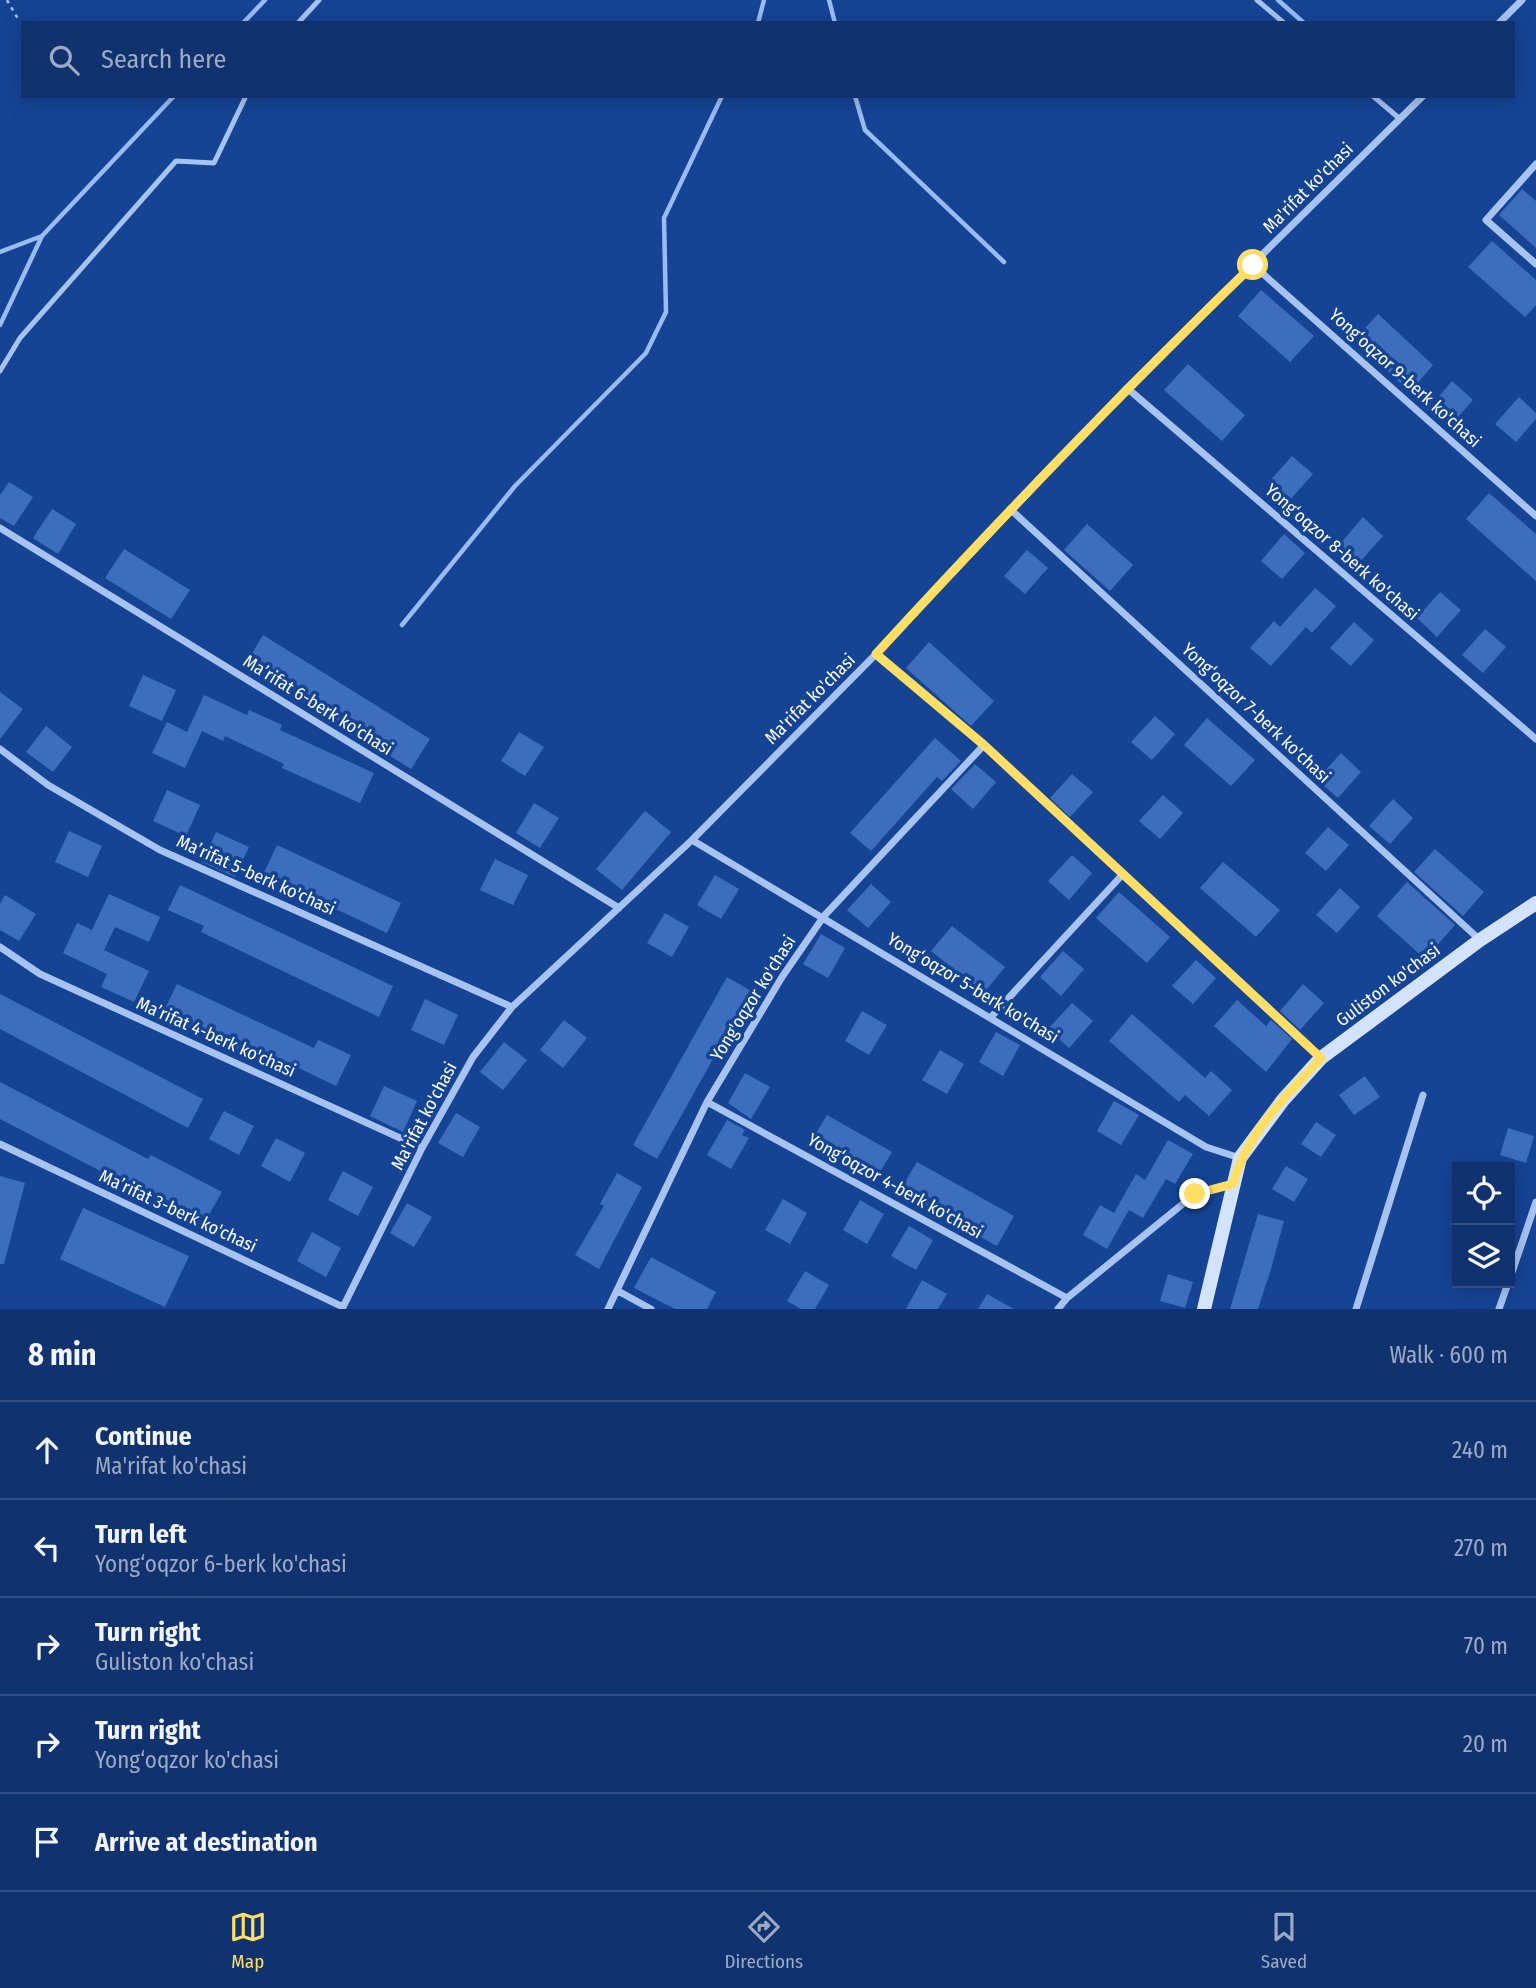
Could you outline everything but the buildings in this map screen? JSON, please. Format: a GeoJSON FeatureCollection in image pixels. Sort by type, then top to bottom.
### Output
{"type":"FeatureCollection","features":[{"type":"Feature","properties":{"kind":"main road","name":"Guliston ko'chasi"},"geometry":{"type":"LineString","coordinates":[[1204,1309],[1240,1158],[1283,1100],[1321,1058],[1480,940],[1536,903]]}},
{"type":"Feature","properties":{"kind":"street"},"geometry":{"type":"LineString","coordinates":[[1501,21],[1522,0]]}},
{"type":"Feature","properties":{"kind":"street","name":"Ma'rifat ko'chasi"},"geometry":{"type":"LineString","coordinates":[[343,1308],[422,1148],[473,1057],[512,1007],[692,840],[876,654],[1127,388],[1421,98]]}},
{"type":"Feature","properties":{"kind":"street"},"geometry":{"type":"LineString","coordinates":[[1536,164],[1486,220],[1536,264]]}},
{"type":"Feature","properties":{"kind":"street","name":"Yong‘oqzor 9-berk ko'chasi"},"geometry":{"type":"LineString","coordinates":[[1253,265],[1536,516]]}},
{"type":"Feature","properties":{"kind":"street","name":"Yong‘oqzor 8-berk ko'chasi"},"geometry":{"type":"LineString","coordinates":[[1127,388],[1536,739]]}},
{"type":"Feature","properties":{"kind":"street","name":"Yong‘oqzor 7-berk ko'chasi"},"geometry":{"type":"LineString","coordinates":[[1010,509],[1480,940]]}},
{"type":"Feature","properties":{"kind":"street","name":"Ma’rifat 6-berk ko'chasi"},"geometry":{"type":"LineString","coordinates":[[0,528],[619,908]]}},
{"type":"Feature","properties":{"kind":"street"},"geometry":{"type":"LineString","coordinates":[[876,654],[984,745],[1321,1058]]}},
{"type":"Feature","properties":{"kind":"street","name":"Yong'oqzor ko'chasi"},"geometry":{"type":"LineString","coordinates":[[608,1309],[707,1102],[782,977],[824,916],[984,745]]}},
{"type":"Feature","properties":{"kind":"street","name":"Ma’rifat 5-berk ko'chasi"},"geometry":{"type":"LineString","coordinates":[[0,749],[48,785],[160,850],[512,1007]]}},
{"type":"Feature","properties":{"kind":"street","name":"Yong‘oqzor 5-berk ko'chasi"},"geometry":{"type":"LineString","coordinates":[[692,840],[824,916],[1206,1147],[1240,1158]]}},
{"type":"Feature","properties":{"kind":"street"},"geometry":{"type":"LineString","coordinates":[[991,1017],[1123,874]]}},
{"type":"Feature","properties":{"kind":"street","name":"Ma’rifat 4-berk ko'chasi"},"geometry":{"type":"LineString","coordinates":[[0,947],[40,974],[422,1148]]}},
{"type":"Feature","properties":{"kind":"street"},"geometry":{"type":"LineString","coordinates":[[1356,1309],[1423,1096]]}},
{"type":"Feature","properties":{"kind":"street","name":"Yong‘oqzor 4-berk ko'chasi"},"geometry":{"type":"LineString","coordinates":[[707,1102],[1067,1297]]}},
{"type":"Feature","properties":{"kind":"street","name":"Ma’rifat 3-berk ko'chasi"},"geometry":{"type":"LineString","coordinates":[[0,1144],[343,1308]]}},
{"type":"Feature","properties":{"kind":"street"},"geometry":{"type":"LineString","coordinates":[[1058,1309],[1067,1297],[1195,1194],[1233,1184]]}},
{"type":"Feature","properties":{"kind":"street"},"geometry":{"type":"LineString","coordinates":[[1515,1263],[1536,1202]]}},
{"type":"Feature","properties":{"kind":"street"},"geometry":{"type":"LineString","coordinates":[[1499,1309],[1506,1288]]}},
{"type":"Feature","properties":{"kind":"street"},"geometry":{"type":"LineString","coordinates":[[618,1291],[651,1309]]}},
{"type":"Feature","properties":{"kind":"lane"},"geometry":{"type":"LineString","coordinates":[[300,21],[319,0]]}},
{"type":"Feature","properties":{"kind":"lane"},"geometry":{"type":"LineString","coordinates":[[1257,0],[1282,21]]}},
{"type":"Feature","properties":{"kind":"lane"},"geometry":{"type":"LineString","coordinates":[[0,371],[20,338],[176,161],[214,163],[245,98]]}},
{"type":"Feature","properties":{"kind":"lane"},"geometry":{"type":"LineString","coordinates":[[1375,98],[1400,119]]}},
{"type":"Feature","properties":{"kind":"path"},"geometry":{"type":"LineString","coordinates":[[7,0],[18,19]]}},
{"type":"Feature","properties":{"kind":"waterway"},"geometry":{"type":"LineString","coordinates":[[245,21],[265,0]]}},
{"type":"Feature","properties":{"kind":"waterway"},"geometry":{"type":"LineString","coordinates":[[759,21],[764,0]]}},
{"type":"Feature","properties":{"kind":"waterway"},"geometry":{"type":"LineString","coordinates":[[829,0],[834,21]]}},
{"type":"Feature","properties":{"kind":"waterway"},"geometry":{"type":"LineString","coordinates":[[1278,0],[1302,21]]}},
{"type":"Feature","properties":{"kind":"waterway"},"geometry":{"type":"LineString","coordinates":[[0,325],[42,236],[172,98]]}},
{"type":"Feature","properties":{"kind":"waterway"},"geometry":{"type":"LineString","coordinates":[[402,625],[515,486],[646,353],[666,312],[664,218],[721,98]]}},
{"type":"Feature","properties":{"kind":"waterway"},"geometry":{"type":"LineString","coordinates":[[856,98],[865,130],[1004,262]]}},
{"type":"Feature","properties":{"kind":"waterway"},"geometry":{"type":"LineString","coordinates":[[0,252],[42,236]]}},
{"type":"Feature","properties":{"kind":"route"},"geometry":{"type":"LineString","coordinates":[[1195,1194],[1233,1184],[1240,1158],[1283,1100],[1321,1058],[984,745],[876,654],[1127,388],[1253,265]]}}]}
